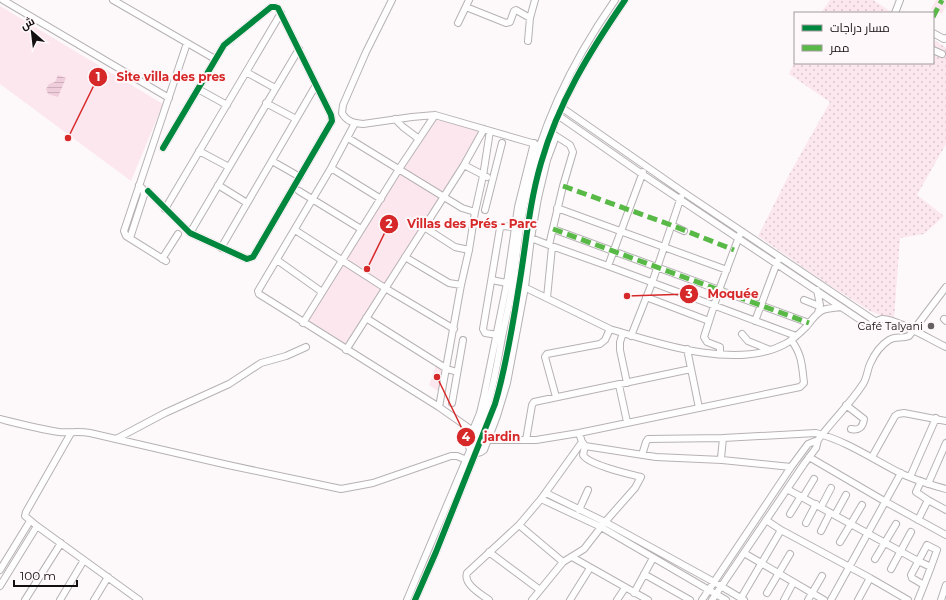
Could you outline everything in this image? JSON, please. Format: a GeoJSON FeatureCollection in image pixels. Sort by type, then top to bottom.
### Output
{"type":"FeatureCollection","features":[{"type":"Feature","properties":{"kind":"street"},"geometry":{"type":"LineString","coordinates":[[3,0],[169,98]]}},
{"type":"Feature","properties":{"kind":"street"},"geometry":{"type":"LineString","coordinates":[[113,0],[215,59]]}},
{"type":"Feature","properties":{"kind":"street"},"geometry":{"type":"LineString","coordinates":[[392,0],[366,52],[343,105],[342,113],[344,116],[351,122],[363,124],[435,115],[486,133],[537,144]]}},
{"type":"Feature","properties":{"kind":"street"},"geometry":{"type":"LineString","coordinates":[[458,23],[469,0]]}},
{"type":"Feature","properties":{"kind":"street"},"geometry":{"type":"LineString","coordinates":[[528,42],[530,18],[535,0]]}},
{"type":"Feature","properties":{"kind":"street"},"geometry":{"type":"LineString","coordinates":[[516,285],[514,227],[525,174],[555,104],[581,53],[616,0]]}},
{"type":"Feature","properties":{"kind":"street"},"geometry":{"type":"LineString","coordinates":[[474,451],[467,443],[482,403],[498,335],[531,238],[540,185],[561,107],[592,50],[625,0]]}},
{"type":"Feature","properties":{"kind":"street"},"geometry":{"type":"LineString","coordinates":[[895,12],[900,0]]}},
{"type":"Feature","properties":{"kind":"street"},"geometry":{"type":"LineString","coordinates":[[466,6],[506,23],[510,22],[515,10],[530,18]]}},
{"type":"Feature","properties":{"kind":"street"},"geometry":{"type":"LineString","coordinates":[[148,191],[190,233],[247,259],[252,258],[332,121],[331,115],[277,7],[271,7],[227,43],[215,59],[163,148]]}},
{"type":"Feature","properties":{"kind":"street"},"geometry":{"type":"LineString","coordinates":[[166,209],[281,13]]}},
{"type":"Feature","properties":{"kind":"street"},"geometry":{"type":"LineString","coordinates":[[934,33],[946,38]]}},
{"type":"Feature","properties":{"kind":"street"},"geometry":{"type":"LineString","coordinates":[[178,234],[164,260],[130,238],[125,234],[124,229],[187,43]]}},
{"type":"Feature","properties":{"kind":"street"},"geometry":{"type":"LineString","coordinates":[[190,233],[299,49]]}},
{"type":"Feature","properties":{"kind":"street"},"geometry":{"type":"LineString","coordinates":[[934,50],[942,54]]}},
{"type":"Feature","properties":{"kind":"street"},"geometry":{"type":"LineString","coordinates":[[246,72],[275,88]]}},
{"type":"Feature","properties":{"kind":"street"},"geometry":{"type":"LineString","coordinates":[[221,248],[316,85]]}},
{"type":"Feature","properties":{"kind":"street"},"geometry":{"type":"LineString","coordinates":[[198,89],[227,105]]}},
{"type":"Feature","properties":{"kind":"street"},"geometry":{"type":"LineString","coordinates":[[266,103],[296,120]]}},
{"type":"Feature","properties":{"kind":"street"},"geometry":{"type":"LineString","coordinates":[[555,104],[779,257],[876,321]]}},
{"type":"Feature","properties":{"kind":"street"},"geometry":{"type":"LineString","coordinates":[[552,112],[680,200],[868,325],[884,319],[889,320],[913,330],[946,347]]}},
{"type":"Feature","properties":{"kind":"street"},"geometry":{"type":"LineString","coordinates":[[303,323],[399,169],[435,115]]}},
{"type":"Feature","properties":{"kind":"street"},"geometry":{"type":"LineString","coordinates":[[395,119],[419,139]]}},
{"type":"Feature","properties":{"kind":"street"},"geometry":{"type":"LineString","coordinates":[[355,123],[331,168],[258,291],[259,294],[439,407],[472,431]]}},
{"type":"Feature","properties":{"kind":"street"},"geometry":{"type":"LineString","coordinates":[[346,350],[443,197],[486,133]]}},
{"type":"Feature","properties":{"kind":"street"},"geometry":{"type":"LineString","coordinates":[[439,407],[461,285],[483,176],[486,133]]}},
{"type":"Feature","properties":{"kind":"street"},"geometry":{"type":"LineString","coordinates":[[547,298],[553,229],[557,208],[573,152],[570,145],[554,134]]}},
{"type":"Feature","properties":{"kind":"street"},"geometry":{"type":"LineString","coordinates":[[415,600],[473,462],[474,451],[490,396],[516,285],[530,207],[541,164],[554,134]]}},
{"type":"Feature","properties":{"kind":"street"},"geometry":{"type":"LineString","coordinates":[[348,138],[443,197],[462,208],[475,212]]}},
{"type":"Feature","properties":{"kind":"street"},"geometry":{"type":"LineString","coordinates":[[485,210],[502,143]]}},
{"type":"Feature","properties":{"kind":"street"},"geometry":{"type":"LineString","coordinates":[[407,600],[466,459],[474,451],[483,451],[504,394],[522,214],[537,144]]}},
{"type":"Feature","properties":{"kind":"street"},"geometry":{"type":"LineString","coordinates":[[199,151],[229,167]]}},
{"type":"Feature","properties":{"kind":"street"},"geometry":{"type":"LineString","coordinates":[[272,161],[300,177]]}},
{"type":"Feature","properties":{"kind":"street"},"geometry":{"type":"LineString","coordinates":[[464,165],[483,176],[492,179]]}},
{"type":"Feature","properties":{"kind":"street"},"geometry":{"type":"LineString","coordinates":[[608,266],[646,165]]}},
{"type":"Feature","properties":{"kind":"street"},"geometry":{"type":"LineString","coordinates":[[331,168],[381,199]]}},
{"type":"Feature","properties":{"kind":"street"},"geometry":{"type":"LineString","coordinates":[[218,186],[247,203]]}},
{"type":"Feature","properties":{"kind":"street"},"geometry":{"type":"LineString","coordinates":[[299,191],[361,229]]}},
{"type":"Feature","properties":{"kind":"street"},"geometry":{"type":"LineString","coordinates":[[632,336],[683,192]]}},
{"type":"Feature","properties":{"kind":"street"},"geometry":{"type":"LineString","coordinates":[[557,208],[727,270]]}},
{"type":"Feature","properties":{"kind":"street"},"geometry":{"type":"LineString","coordinates":[[671,225],[684,231]]}},
{"type":"Feature","properties":{"kind":"street"},"geometry":{"type":"LineString","coordinates":[[498,335],[485,333],[483,330],[500,228],[503,226],[514,227]]}},
{"type":"Feature","properties":{"kind":"street"},"geometry":{"type":"LineString","coordinates":[[424,227],[455,247],[469,250]]}},
{"type":"Feature","properties":{"kind":"street"},"geometry":{"type":"LineString","coordinates":[[553,229],[809,323]]}},
{"type":"Feature","properties":{"kind":"street"},"geometry":{"type":"LineString","coordinates":[[295,230],[385,288],[454,329]]}},
{"type":"Feature","properties":{"kind":"street"},"geometry":{"type":"LineString","coordinates":[[720,354],[721,349],[719,346],[707,342],[704,339],[719,290],[741,230]]}},
{"type":"Feature","properties":{"kind":"street"},"geometry":{"type":"LineString","coordinates":[[488,440],[536,440],[579,433],[803,385],[804,383],[799,353],[793,338],[714,305],[531,238]]}},
{"type":"Feature","properties":{"kind":"street"},"geometry":{"type":"LineString","coordinates":[[405,257],[449,284],[461,285]]}},
{"type":"Feature","properties":{"kind":"street"},"geometry":{"type":"LineString","coordinates":[[755,321],[779,257]]}},
{"type":"Feature","properties":{"kind":"street"},"geometry":{"type":"LineString","coordinates":[[277,260],[322,292]]}},
{"type":"Feature","properties":{"kind":"street"},"geometry":{"type":"LineString","coordinates":[[492,280],[516,285],[547,298],[610,329],[648,341],[720,354],[742,355],[770,350],[793,338],[809,323],[829,299],[837,295]]}},
{"type":"Feature","properties":{"kind":"street"},"geometry":{"type":"LineString","coordinates":[[817,290],[821,307]]}},
{"type":"Feature","properties":{"kind":"street"},"geometry":{"type":"LineString","coordinates":[[829,299],[831,291]]}},
{"type":"Feature","properties":{"kind":"street"},"geometry":{"type":"LineString","coordinates":[[714,597],[816,448],[820,437],[863,383],[869,365],[883,344],[898,336],[905,338],[909,336],[945,291]]}},
{"type":"Feature","properties":{"kind":"street"},"geometry":{"type":"LineString","coordinates":[[646,297],[709,321]]}},
{"type":"Feature","properties":{"kind":"street"},"geometry":{"type":"LineString","coordinates":[[804,300],[821,307],[841,307]]}},
{"type":"Feature","properties":{"kind":"street"},"geometry":{"type":"LineString","coordinates":[[366,318],[447,369],[457,372]]}},
{"type":"Feature","properties":{"kind":"street"},"geometry":{"type":"LineString","coordinates":[[556,397],[545,357],[546,355],[600,344],[605,340],[610,329]]}},
{"type":"Feature","properties":{"kind":"street"},"geometry":{"type":"LineString","coordinates":[[623,333],[620,342],[620,350],[627,383]]}},
{"type":"Feature","properties":{"kind":"street"},"geometry":{"type":"LineString","coordinates":[[742,334],[748,341],[770,350]]}},
{"type":"Feature","properties":{"kind":"street"},"geometry":{"type":"LineString","coordinates":[[452,403],[463,340]]}},
{"type":"Feature","properties":{"kind":"street"},"geometry":{"type":"LineString","coordinates":[[116,439],[165,413],[229,384],[261,364],[286,356],[306,347]]}},
{"type":"Feature","properties":{"kind":"street"},"geometry":{"type":"LineString","coordinates":[[687,349],[699,408]]}},
{"type":"Feature","properties":{"kind":"street"},"geometry":{"type":"LineString","coordinates":[[526,440],[533,403],[691,369]]}},
{"type":"Feature","properties":{"kind":"street"},"geometry":{"type":"LineString","coordinates":[[619,385],[627,422]]}},
{"type":"Feature","properties":{"kind":"street"},"geometry":{"type":"LineString","coordinates":[[846,405],[864,420],[864,424],[860,428],[856,430],[851,429]]}},
{"type":"Feature","properties":{"kind":"street"},"geometry":{"type":"LineString","coordinates":[[872,457],[895,416],[898,414],[904,413],[946,421]]}},
{"type":"Feature","properties":{"kind":"street"},"geometry":{"type":"LineString","coordinates":[[910,477],[936,418]]}},
{"type":"Feature","properties":{"kind":"street"},"geometry":{"type":"LineString","coordinates":[[0,419],[40,429],[71,433],[78,431],[341,489],[372,483],[451,456],[457,456],[473,462]]}},
{"type":"Feature","properties":{"kind":"street"},"geometry":{"type":"LineString","coordinates":[[71,433],[26,512],[26,517],[108,577],[129,597],[139,600]]}},
{"type":"Feature","properties":{"kind":"street"},"geometry":{"type":"LineString","coordinates":[[532,600],[563,562],[584,549],[635,488],[641,477],[601,466],[585,458],[583,455],[584,444],[579,433]]}},
{"type":"Feature","properties":{"kind":"street"},"geometry":{"type":"LineString","coordinates":[[642,455],[648,440],[816,433],[820,437],[872,457],[910,477],[946,489]]}},
{"type":"Feature","properties":{"kind":"street"},"geometry":{"type":"LineString","coordinates":[[702,600],[791,467],[808,444],[820,437]]}},
{"type":"Feature","properties":{"kind":"street"},"geometry":{"type":"LineString","coordinates":[[722,438],[722,460]]}},
{"type":"Feature","properties":{"kind":"street"},"geometry":{"type":"LineString","coordinates":[[928,484],[946,442]]}},
{"type":"Feature","properties":{"kind":"street"},"geometry":{"type":"LineString","coordinates":[[584,444],[656,457],[722,460],[791,467]]}},
{"type":"Feature","properties":{"kind":"street"},"geometry":{"type":"LineString","coordinates":[[489,600],[468,582],[466,576],[469,570],[519,525],[584,444]]}},
{"type":"Feature","properties":{"kind":"street"},"geometry":{"type":"LineString","coordinates":[[810,457],[886,502],[946,535]]}},
{"type":"Feature","properties":{"kind":"street"},"geometry":{"type":"LineString","coordinates":[[831,600],[901,473]]}},
{"type":"Feature","properties":{"kind":"street"},"geometry":{"type":"LineString","coordinates":[[790,514],[814,479]]}},
{"type":"Feature","properties":{"kind":"street"},"geometry":{"type":"LineString","coordinates":[[921,481],[916,492],[946,510]]}},
{"type":"Feature","properties":{"kind":"street"},"geometry":{"type":"LineString","coordinates":[[806,523],[831,488]]}},
{"type":"Feature","properties":{"kind":"street"},"geometry":{"type":"LineString","coordinates":[[787,489],[931,567]]}},
{"type":"Feature","properties":{"kind":"street"},"geometry":{"type":"LineString","coordinates":[[579,510],[588,490]]}},
{"type":"Feature","properties":{"kind":"street"},"geometry":{"type":"LineString","coordinates":[[546,492],[579,510],[653,558],[708,590],[714,597],[726,600]]}},
{"type":"Feature","properties":{"kind":"street"},"geometry":{"type":"LineString","coordinates":[[821,531],[846,495]]}},
{"type":"Feature","properties":{"kind":"street"},"geometry":{"type":"LineString","coordinates":[[541,499],[603,525],[714,582],[742,599],[761,562],[781,530]]}},
{"type":"Feature","properties":{"kind":"street"},"geometry":{"type":"LineString","coordinates":[[918,520],[928,500]]}},
{"type":"Feature","properties":{"kind":"street"},"geometry":{"type":"LineString","coordinates":[[840,542],[862,505]]}},
{"type":"Feature","properties":{"kind":"street"},"geometry":{"type":"LineString","coordinates":[[766,520],[781,530],[908,600]]}},
{"type":"Feature","properties":{"kind":"street"},"geometry":{"type":"LineString","coordinates":[[0,570],[30,521]]}},
{"type":"Feature","properties":{"kind":"street"},"geometry":{"type":"LineString","coordinates":[[875,559],[896,524]]}},
{"type":"Feature","properties":{"kind":"street"},"geometry":{"type":"LineString","coordinates":[[519,525],[563,562]]}},
{"type":"Feature","properties":{"kind":"street"},"geometry":{"type":"LineString","coordinates":[[0,586],[37,526]]}},
{"type":"Feature","properties":{"kind":"street"},"geometry":{"type":"LineString","coordinates":[[891,568],[911,532]]}},
{"type":"Feature","properties":{"kind":"street"},"geometry":{"type":"LineString","coordinates":[[25,600],[61,543]]}},
{"type":"Feature","properties":{"kind":"street"},"geometry":{"type":"LineString","coordinates":[[918,600],[924,585],[931,567],[937,550],[926,546],[911,575],[912,578],[924,585]]}},
{"type":"Feature","properties":{"kind":"street"},"geometry":{"type":"LineString","coordinates":[[489,552],[540,590]]}},
{"type":"Feature","properties":{"kind":"street"},"geometry":{"type":"LineString","coordinates":[[744,553],[811,594],[824,600]]}},
{"type":"Feature","properties":{"kind":"street"},"geometry":{"type":"LineString","coordinates":[[767,593],[790,554]]}},
{"type":"Feature","properties":{"kind":"street"},"geometry":{"type":"LineString","coordinates":[[572,556],[590,568],[648,600]]}},
{"type":"Feature","properties":{"kind":"street"},"geometry":{"type":"LineString","coordinates":[[634,593],[653,558]]}},
{"type":"Feature","properties":{"kind":"street"},"geometry":{"type":"LineString","coordinates":[[60,600],[84,560]]}},
{"type":"Feature","properties":{"kind":"street"},"geometry":{"type":"LineString","coordinates":[[570,600],[590,568]]}},
{"type":"Feature","properties":{"kind":"street"},"geometry":{"type":"LineString","coordinates":[[644,574],[690,600]]}},
{"type":"Feature","properties":{"kind":"street"},"geometry":{"type":"LineString","coordinates":[[808,600],[822,576]]}},
{"type":"Feature","properties":{"kind":"street"},"geometry":{"type":"LineString","coordinates":[[94,600],[108,577]]}},
{"type":"Feature","properties":{"kind":"street"},"geometry":{"type":"LineString","coordinates":[[858,600],[870,578]]}},
{"type":"Feature","properties":{"kind":"street"},"geometry":{"type":"LineString","coordinates":[[784,600],[793,583]]}},
{"type":"Feature","properties":{"kind":"street"},"geometry":{"type":"LineString","coordinates":[[940,600],[946,585]]}},
{"type":"Feature","properties":{"kind":"street"},"geometry":{"type":"LineString","coordinates":[[617,600],[625,588]]}},
{"type":"Feature","properties":{"kind":"shaded area"},"geometry":{"type":"Polygon","coordinates":[[[830,0],[873,0],[891,12],[822,12],[830,0]]]}},
{"type":"Feature","properties":{"kind":"shaded area"},"geometry":{"type":"Polygon","coordinates":[[[936,0],[946,0],[946,6],[942,14],[931,9],[936,0]]]}},
{"type":"Feature","properties":{"kind":"shaded area"},"geometry":{"type":"Polygon","coordinates":[[[0,6],[163,104],[131,181],[0,84],[0,6]]]}},
{"type":"Feature","properties":{"kind":"shaded area"},"geometry":{"type":"Polygon","coordinates":[[[934,40],[946,48],[946,144],[917,195],[944,216],[924,234],[900,238],[894,320],[870,311],[823,281],[758,236],[790,173],[830,102],[789,74],[794,63],[934,64],[934,40]]]}},
{"type":"Feature","properties":{"kind":"shaded area"},"geometry":{"type":"Polygon","coordinates":[[[58,75],[66,78],[58,97],[48,94],[46,89],[49,84],[55,82],[58,75]]]}},
{"type":"Feature","properties":{"kind":"shaded area"},"geometry":{"type":"Polygon","coordinates":[[[435,115],[484,129],[349,346],[303,323],[435,115]]]}},
{"type":"Feature","properties":{"kind":"shaded area"},"geometry":{"type":"Polygon","coordinates":[[[436,365],[443,369],[438,391],[429,385],[436,365]]]}},
{"type":"Feature","properties":{"kind":"marked path"},"geometry":{"type":"LineString","coordinates":[[934,15],[942,0]]}},
{"type":"Feature","properties":{"kind":"marked path"},"geometry":{"type":"LineString","coordinates":[[563,186],[671,225],[734,250]]}},
{"type":"Feature","properties":{"kind":"marked path"},"geometry":{"type":"LineString","coordinates":[[553,229],[809,323]]}},
{"type":"Feature","properties":{"kind":"cycle path"},"geometry":{"type":"LineString","coordinates":[[415,600],[436,552],[495,404],[503,375],[512,330],[533,194],[548,141],[556,119],[576,78],[625,0]]}},
{"type":"Feature","properties":{"kind":"cycle path"},"geometry":{"type":"LineString","coordinates":[[148,191],[190,233],[247,259],[253,257],[332,121],[331,115],[278,8],[271,7],[224,45],[163,148]]}},
{"type":"Feature","properties":{"kind":"place","name":"Site villa des pres"},"geometry":{"type":"Point","coordinates":[68,138]}},
{"type":"Feature","properties":{"kind":"place","name":"Villas des Prés - Parc"},"geometry":{"type":"Point","coordinates":[367,269]}},
{"type":"Feature","properties":{"kind":"place","name":"Moquée"},"geometry":{"type":"Point","coordinates":[627,296]}},
{"type":"Feature","properties":{"kind":"place","name":"Café Talyani"},"geometry":{"type":"Point","coordinates":[931,326]}},
{"type":"Feature","properties":{"kind":"place","name":"jardin"},"geometry":{"type":"Point","coordinates":[437,377]}}]}
